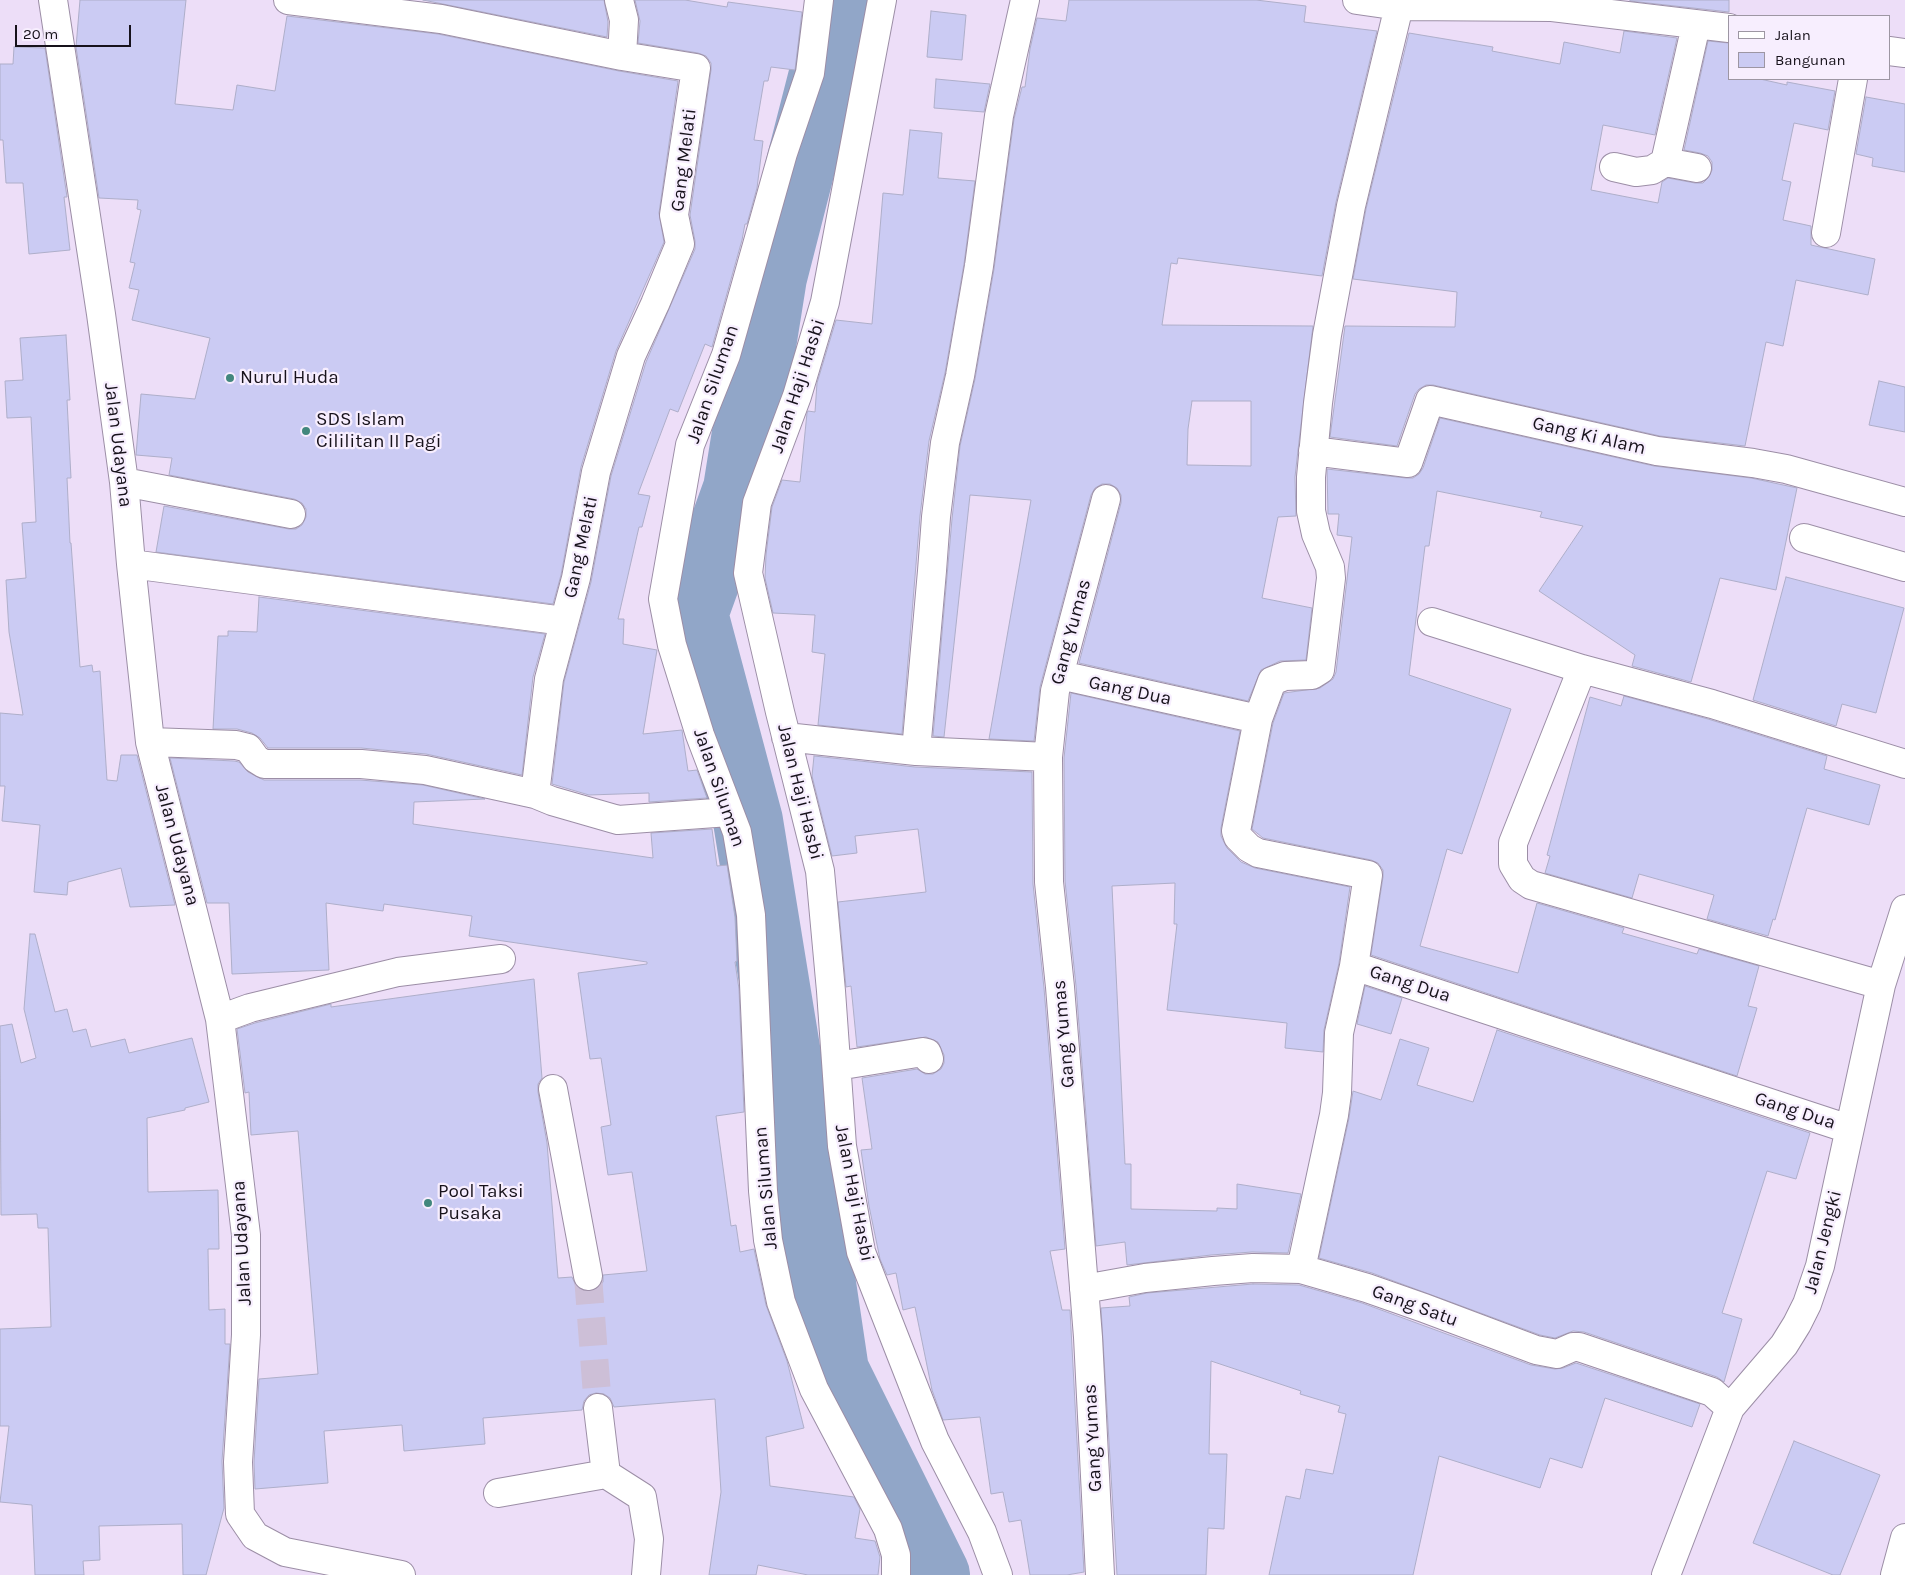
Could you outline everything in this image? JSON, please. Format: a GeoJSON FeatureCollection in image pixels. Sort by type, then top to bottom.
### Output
{"type":"FeatureCollection","features":[{"type":"Feature","properties":{"kind":"street","name":"Jalan Udayana"},"geometry":{"type":"LineString","coordinates":[[52,0],[101,314],[124,482],[150,742],[220,1019],[246,1235],[246,1335],[238,1462],[240,1514],[254,1536],[284,1552],[401,1575]]}},
{"type":"Feature","properties":{"kind":"street","name":"Gang Melati"},"geometry":{"type":"LineString","coordinates":[[288,0],[441,19],[622,56],[696,68],[674,215],[680,244],[656,304],[628,365],[596,472],[576,578],[549,679],[536,794]]}},
{"type":"Feature","properties":{"kind":"street"},"geometry":{"type":"LineString","coordinates":[[619,0],[624,20],[622,56]]}},
{"type":"Feature","properties":{"kind":"street","name":"Jalan Siluman"},"geometry":{"type":"LineString","coordinates":[[819,0],[810,73],[783,153],[726,355],[690,445],[663,598],[672,645],[700,735],[737,832],[751,915],[763,1191],[768,1240],[780,1302],[814,1389],[888,1529],[896,1554],[896,1575]]}},
{"type":"Feature","properties":{"kind":"street","name":"Jalan Haji Hasbi"},"geometry":{"type":"LineString","coordinates":[[882,0],[825,302],[798,396],[757,503],[748,573],[786,737],[820,871],[842,1146],[861,1252],[936,1441],[982,1532],[998,1575]]}},
{"type":"Feature","properties":{"kind":"street"},"geometry":{"type":"LineString","coordinates":[[916,751],[936,516],[945,443],[960,376],[979,266],[999,116],[1025,0]]}},
{"type":"Feature","properties":{"kind":"street"},"geometry":{"type":"LineString","coordinates":[[1357,0],[1399,6],[1552,7],[1728,28]]}},
{"type":"Feature","properties":{"kind":"street"},"geometry":{"type":"LineString","coordinates":[[1258,719],[1272,680],[1285,676],[1308,676],[1320,670],[1331,578],[1330,567],[1316,534],[1311,512],[1314,451],[1327,335],[1351,206],[1399,6]]}},
{"type":"Feature","properties":{"kind":"street"},"geometry":{"type":"LineString","coordinates":[[1665,162],[1696,25]]}},
{"type":"Feature","properties":{"kind":"street"},"geometry":{"type":"LineString","coordinates":[[1890,51],[1905,53]]}},
{"type":"Feature","properties":{"kind":"street"},"geometry":{"type":"LineString","coordinates":[[1826,233],[1853,80]]}},
{"type":"Feature","properties":{"kind":"street"},"geometry":{"type":"LineString","coordinates":[[1614,167],[1636,172],[1652,170],[1665,162],[1697,168]]}},
{"type":"Feature","properties":{"kind":"street","name":"Gang Ki Alam"},"geometry":{"type":"LineString","coordinates":[[1314,451],[1408,463],[1430,400],[1657,451],[1786,469],[1905,502]]}},
{"type":"Feature","properties":{"kind":"street"},"geometry":{"type":"LineString","coordinates":[[124,482],[291,514]]}},
{"type":"Feature","properties":{"kind":"street","name":"Gang Yumas"},"geometry":{"type":"LineString","coordinates":[[1100,1575],[1088,1337],[1060,987],[1049,882],[1048,756],[1055,690],[1106,499]]}},
{"type":"Feature","properties":{"kind":"street"},"geometry":{"type":"LineString","coordinates":[[1804,538],[1905,566]]}},
{"type":"Feature","properties":{"kind":"street"},"geometry":{"type":"LineString","coordinates":[[131,564],[564,622]]}},
{"type":"Feature","properties":{"kind":"street"},"geometry":{"type":"LineString","coordinates":[[1432,622],[1582,669],[1712,704],[1905,764]]}},
{"type":"Feature","properties":{"kind":"street"},"geometry":{"type":"LineString","coordinates":[[1582,669],[1513,844],[1513,864],[1522,879],[1532,885],[1881,985]]}},
{"type":"Feature","properties":{"kind":"street","name":"Gang Dua"},"geometry":{"type":"LineString","coordinates":[[1060,675],[1258,719],[1236,831],[1238,837],[1249,848],[1258,853],[1368,875],[1354,966],[1849,1129]]}},
{"type":"Feature","properties":{"kind":"street"},"geometry":{"type":"LineString","coordinates":[[786,737],[916,751],[1048,756]]}},
{"type":"Feature","properties":{"kind":"street"},"geometry":{"type":"LineString","coordinates":[[150,742],[236,745],[248,748],[256,759],[264,764],[361,764],[425,770],[536,794],[552,801],[618,820],[729,812]]}},
{"type":"Feature","properties":{"kind":"street","name":"Jalan Jengki"},"geometry":{"type":"LineString","coordinates":[[1666,1575],[1730,1408],[1784,1345],[1807,1304],[1820,1266],[1881,985],[1905,909]]}},
{"type":"Feature","properties":{"kind":"street"},"geometry":{"type":"LineString","coordinates":[[220,1019],[250,1008],[398,972],[502,959]]}},
{"type":"Feature","properties":{"kind":"street"},"geometry":{"type":"LineString","coordinates":[[1301,1269],[1334,1115],[1337,1093],[1339,1033],[1354,966]]}},
{"type":"Feature","properties":{"kind":"street"},"geometry":{"type":"LineString","coordinates":[[837,1066],[923,1052],[927,1053],[929,1059]]}},
{"type":"Feature","properties":{"kind":"street"},"geometry":{"type":"LineString","coordinates":[[553,1089],[588,1276]]}},
{"type":"Feature","properties":{"kind":"street","name":"Gang Satu"},"geometry":{"type":"LineString","coordinates":[[1084,1289],[1145,1278],[1213,1271],[1253,1268],[1301,1269],[1414,1304],[1536,1350],[1555,1354],[1573,1347],[1579,1347],[1712,1392],[1730,1408]]}},
{"type":"Feature","properties":{"kind":"street"},"geometry":{"type":"LineString","coordinates":[[598,1408],[606,1474]]}},
{"type":"Feature","properties":{"kind":"street"},"geometry":{"type":"LineString","coordinates":[[498,1493],[606,1474],[642,1497],[649,1539],[646,1575]]}},
{"type":"Feature","properties":{"kind":"street"},"geometry":{"type":"LineString","coordinates":[[1895,1575],[1905,1538]]}},
{"type":"Feature","properties":{"kind":"building"},"geometry":{"type":"Polygon","coordinates":[[[80,0],[186,0],[175,104],[233,110],[237,85],[275,91],[287,16],[438,34],[619,71],[678,81],[659,213],[664,242],[616,351],[581,467],[561,575],[553,604],[156,552],[164,506],[289,529],[296,529],[302,525],[306,517],[306,509],[302,503],[294,499],[169,475],[172,458],[136,455],[141,394],[195,399],[210,338],[132,320],[139,290],[129,288],[135,263],[130,262],[141,210],[137,209],[138,200],[99,198],[76,47],[80,0]]]}},
{"type":"Feature","properties":{"kind":"building"},"geometry":{"type":"Polygon","coordinates":[[[423,0],[604,0],[608,22],[607,37],[423,0]]]}},
{"type":"Feature","properties":{"kind":"building"},"geometry":{"type":"Polygon","coordinates":[[[635,0],[685,0],[727,7],[728,2],[802,12],[795,70],[771,67],[768,81],[764,81],[754,140],[763,141],[757,188],[747,224],[745,224],[712,347],[705,344],[678,412],[670,409],[638,494],[650,496],[642,527],[639,527],[618,619],[624,619],[623,644],[657,650],[643,734],[682,730],[688,771],[697,770],[707,798],[649,802],[649,793],[589,795],[552,784],[564,682],[591,582],[611,476],[646,362],[695,249],[690,215],[711,63],[706,56],[698,53],[638,43],[640,21],[635,0]]]}},
{"type":"Feature","properties":{"kind":"building"},"geometry":{"type":"Polygon","coordinates":[[[1069,0],[1256,0],[1306,6],[1304,22],[1377,31],[1336,202],[1322,276],[1178,258],[1177,264],[1171,263],[1162,325],[1313,326],[1295,477],[1296,516],[1278,517],[1262,598],[1312,608],[1306,660],[1280,661],[1261,670],[1248,701],[1079,663],[1121,503],[1121,495],[1117,488],[1110,484],[1102,484],[1095,488],[1091,495],[1040,687],[1034,741],[989,739],[1031,500],[970,495],[944,737],[933,736],[960,446],[975,379],[994,269],[1014,119],[1022,87],[1025,87],[1030,49],[1037,18],[1066,21],[1069,0]],[[1192,401],[1188,429],[1187,465],[1251,466],[1251,401],[1192,401]]]}},
{"type":"Feature","properties":{"kind":"building"},"geometry":{"type":"Polygon","coordinates":[[[1729,0],[1729,12],[1630,1],[1729,0]]]}},
{"type":"Feature","properties":{"kind":"building"},"geometry":{"type":"Polygon","coordinates":[[[931,11],[966,15],[962,60],[927,57],[931,11]]]}},
{"type":"Feature","properties":{"kind":"building"},"geometry":{"type":"Polygon","coordinates":[[[1624,31],[1677,38],[1655,135],[1603,125],[1591,190],[1658,203],[1662,182],[1668,178],[1703,183],[1712,170],[1712,162],[1708,156],[1684,150],[1708,41],[1728,43],[1728,80],[1764,80],[1787,85],[1787,82],[1835,91],[1828,130],[1794,123],[1782,180],[1791,182],[1783,220],[1811,226],[1811,245],[1875,259],[1868,295],[1796,280],[1783,346],[1766,342],[1745,446],[1660,436],[1433,385],[1426,385],[1415,394],[1397,446],[1330,437],[1345,326],[1455,327],[1457,292],[1353,279],[1366,209],[1409,33],[1493,47],[1492,51],[1560,64],[1564,42],[1620,53],[1624,31]]]}},
{"type":"Feature","properties":{"kind":"building"},"geometry":{"type":"Polygon","coordinates":[[[14,47],[45,48],[67,197],[64,197],[70,250],[29,254],[23,183],[6,183],[3,140],[0,140],[0,64],[13,64],[14,47]]]}},
{"type":"Feature","properties":{"kind":"building"},"geometry":{"type":"Polygon","coordinates":[[[936,79],[990,84],[984,112],[934,108],[936,79]]]}},
{"type":"Feature","properties":{"kind":"building"},"geometry":{"type":"Polygon","coordinates":[[[1866,97],[1905,104],[1905,172],[1872,166],[1873,158],[1856,154],[1866,97]]]}},
{"type":"Feature","properties":{"kind":"building"},"geometry":{"type":"Polygon","coordinates":[[[910,130],[942,133],[938,178],[975,181],[964,264],[945,373],[929,441],[920,516],[902,734],[818,725],[825,654],[812,652],[815,615],[773,613],[765,578],[772,507],[782,480],[800,482],[807,413],[808,411],[815,412],[817,383],[836,320],[872,324],[883,193],[903,195],[910,130]]]}},
{"type":"Feature","properties":{"kind":"building"},"geometry":{"type":"Polygon","coordinates":[[[66,335],[70,400],[67,400],[71,478],[67,478],[80,667],[92,665],[93,672],[100,671],[107,780],[117,781],[121,755],[137,755],[175,905],[130,907],[121,868],[68,882],[67,895],[34,892],[40,825],[2,821],[5,786],[0,786],[0,713],[23,715],[9,632],[6,580],[26,578],[22,523],[36,522],[31,417],[7,418],[5,381],[23,380],[20,338],[66,335]]]}},
{"type":"Feature","properties":{"kind":"building"},"geometry":{"type":"Polygon","coordinates":[[[1879,381],[1905,387],[1905,432],[1869,425],[1879,381]]]}},
{"type":"Feature","properties":{"kind":"building"},"geometry":{"type":"Polygon","coordinates":[[[1440,418],[1654,466],[1751,478],[1797,488],[1776,590],[1720,578],[1691,682],[1632,666],[1635,655],[1539,591],[1583,526],[1540,517],[1542,512],[1437,491],[1429,546],[1425,546],[1409,675],[1511,709],[1462,854],[1447,849],[1420,946],[1518,973],[1537,903],[1624,928],[1622,933],[1697,954],[1699,949],[1759,966],[1748,1006],[1757,1008],[1737,1076],[1371,955],[1383,877],[1383,870],[1378,863],[1263,838],[1252,829],[1273,723],[1284,693],[1320,688],[1333,679],[1336,672],[1352,537],[1337,535],[1339,514],[1328,514],[1327,469],[1413,478],[1423,468],[1440,418]]]}},
{"type":"Feature","properties":{"kind":"building"},"geometry":{"type":"Polygon","coordinates":[[[1786,577],[1904,608],[1876,713],[1842,704],[1836,726],[1753,700],[1786,577]]]}},
{"type":"Feature","properties":{"kind":"building"},"geometry":{"type":"Polygon","coordinates":[[[259,597],[545,634],[533,677],[522,775],[426,754],[361,748],[268,748],[260,738],[252,733],[237,729],[213,729],[218,636],[228,636],[228,631],[257,632],[259,597]]]}},
{"type":"Feature","properties":{"kind":"building"},"geometry":{"type":"Polygon","coordinates":[[[1071,693],[1240,731],[1221,828],[1221,836],[1227,848],[1241,862],[1255,868],[1350,887],[1339,963],[1324,1030],[1323,1052],[1285,1048],[1287,1023],[1167,1010],[1177,924],[1174,924],[1175,883],[1112,886],[1125,1164],[1131,1164],[1131,1209],[1217,1211],[1217,1208],[1237,1209],[1237,1184],[1301,1194],[1288,1253],[1252,1252],[1211,1255],[1127,1265],[1125,1242],[1096,1246],[1076,986],[1065,881],[1064,758],[1071,693]]]}},
{"type":"Feature","properties":{"kind":"building"},"geometry":{"type":"Polygon","coordinates":[[[1624,696],[1708,719],[1827,756],[1824,769],[1880,785],[1869,825],[1807,808],[1775,920],[1773,919],[1768,936],[1707,919],[1714,895],[1639,874],[1632,898],[1545,873],[1550,856],[1547,855],[1590,697],[1621,706],[1624,696]]]}},
{"type":"Feature","properties":{"kind":"building"},"geometry":{"type":"Polygon","coordinates":[[[814,756],[915,767],[1032,772],[1033,884],[1044,988],[1065,1249],[1050,1251],[1062,1310],[1070,1310],[1084,1572],[1067,1575],[1030,1575],[1021,1520],[1009,1522],[1003,1492],[991,1494],[980,1417],[943,1420],[932,1390],[915,1307],[903,1310],[896,1273],[887,1275],[880,1259],[869,1206],[861,1150],[872,1149],[862,1078],[917,1069],[925,1074],[933,1074],[941,1069],[944,1063],[944,1055],[938,1042],[926,1037],[857,1047],[851,986],[846,987],[838,902],[926,892],[918,829],[855,836],[857,853],[832,856],[812,776],[814,756]]]}},
{"type":"Feature","properties":{"kind":"building"},"geometry":{"type":"Polygon","coordinates":[[[170,758],[239,762],[248,772],[264,780],[360,780],[423,785],[485,799],[414,802],[413,824],[653,858],[651,833],[712,829],[717,866],[727,865],[735,917],[737,961],[735,962],[739,989],[744,1112],[716,1116],[731,1226],[736,1225],[740,1252],[754,1249],[766,1305],[787,1361],[804,1428],[766,1437],[770,1486],[854,1497],[860,1509],[855,1538],[875,1541],[880,1557],[878,1575],[808,1575],[758,1565],[756,1575],[709,1575],[721,1492],[715,1399],[614,1407],[610,1398],[604,1394],[596,1393],[589,1395],[584,1401],[582,1410],[483,1418],[485,1444],[404,1451],[402,1425],[324,1431],[328,1483],[255,1489],[254,1462],[259,1379],[318,1374],[298,1131],[251,1135],[249,1092],[245,1093],[237,1029],[331,1004],[331,1007],[534,979],[542,1078],[538,1084],[538,1092],[547,1143],[558,1278],[572,1277],[576,1286],[583,1291],[590,1291],[598,1288],[603,1282],[603,1275],[647,1271],[632,1172],[608,1175],[601,1127],[611,1125],[601,1058],[590,1059],[578,973],[647,964],[647,962],[469,936],[472,916],[384,904],[383,911],[326,903],[329,970],[232,974],[229,903],[207,903],[170,758]]]}},
{"type":"Feature","properties":{"kind":"building"},"geometry":{"type":"Polygon","coordinates":[[[30,934],[35,934],[55,1012],[67,1009],[73,1032],[86,1029],[91,1047],[125,1039],[129,1053],[192,1038],[209,1102],[185,1108],[185,1110],[147,1118],[148,1192],[218,1190],[219,1249],[208,1249],[209,1310],[225,1309],[225,1344],[230,1344],[222,1461],[224,1508],[206,1575],[183,1575],[182,1524],[99,1526],[100,1560],[83,1561],[84,1575],[35,1575],[32,1505],[0,1502],[9,1426],[0,1426],[0,1329],[51,1327],[48,1228],[38,1228],[37,1214],[1,1215],[0,1026],[12,1024],[21,1063],[36,1058],[24,1009],[30,934]]]}},
{"type":"Feature","properties":{"kind":"building"},"geometry":{"type":"Polygon","coordinates":[[[1365,986],[1402,998],[1391,1034],[1357,1024],[1365,986]]]}},
{"type":"Feature","properties":{"kind":"building"},"geometry":{"type":"Polygon","coordinates":[[[1497,1030],[1810,1133],[1796,1179],[1767,1171],[1722,1313],[1742,1319],[1724,1382],[1717,1377],[1584,1332],[1573,1331],[1555,1338],[1540,1335],[1372,1273],[1319,1258],[1353,1091],[1381,1100],[1400,1039],[1429,1048],[1417,1085],[1473,1102],[1497,1030]]]}},
{"type":"Feature","properties":{"kind":"building"},"geometry":{"type":"Polygon","coordinates":[[[1253,1284],[1299,1285],[1362,1303],[1531,1365],[1555,1369],[1576,1363],[1700,1404],[1692,1427],[1605,1398],[1582,1468],[1550,1458],[1540,1488],[1439,1456],[1413,1575],[1269,1575],[1286,1496],[1300,1499],[1306,1469],[1333,1474],[1346,1414],[1338,1412],[1340,1406],[1300,1394],[1301,1391],[1211,1361],[1209,1454],[1227,1454],[1224,1529],[1208,1528],[1206,1575],[1117,1575],[1101,1308],[1130,1306],[1129,1297],[1147,1293],[1253,1284]]]}},
{"type":"Feature","properties":{"kind":"building"},"geometry":{"type":"Polygon","coordinates":[[[1794,1441],[1880,1475],[1840,1575],[1833,1575],[1753,1543],[1794,1441]]]}},
{"type":"Feature","properties":{"kind":"waterway"},"geometry":{"type":"LineString","coordinates":[[843,0],[772,277],[738,489],[693,614],[748,821],[796,1116],[834,1371],[935,1575]]}},
{"type":"Feature","properties":{"kind":"tunnel"},"geometry":{"type":"LineString","coordinates":[[588,1276],[598,1408]]}},
{"type":"Feature","properties":{"kind":"place","name":"Nurul Huda"},"geometry":{"type":"Point","coordinates":[230,378]}},
{"type":"Feature","properties":{"kind":"place","name":"SDS Islam Cililitan II Pagi"},"geometry":{"type":"Point","coordinates":[306,431]}},
{"type":"Feature","properties":{"kind":"place","name":"Pool Taksi Pusaka"},"geometry":{"type":"Point","coordinates":[428,1203]}}]}
